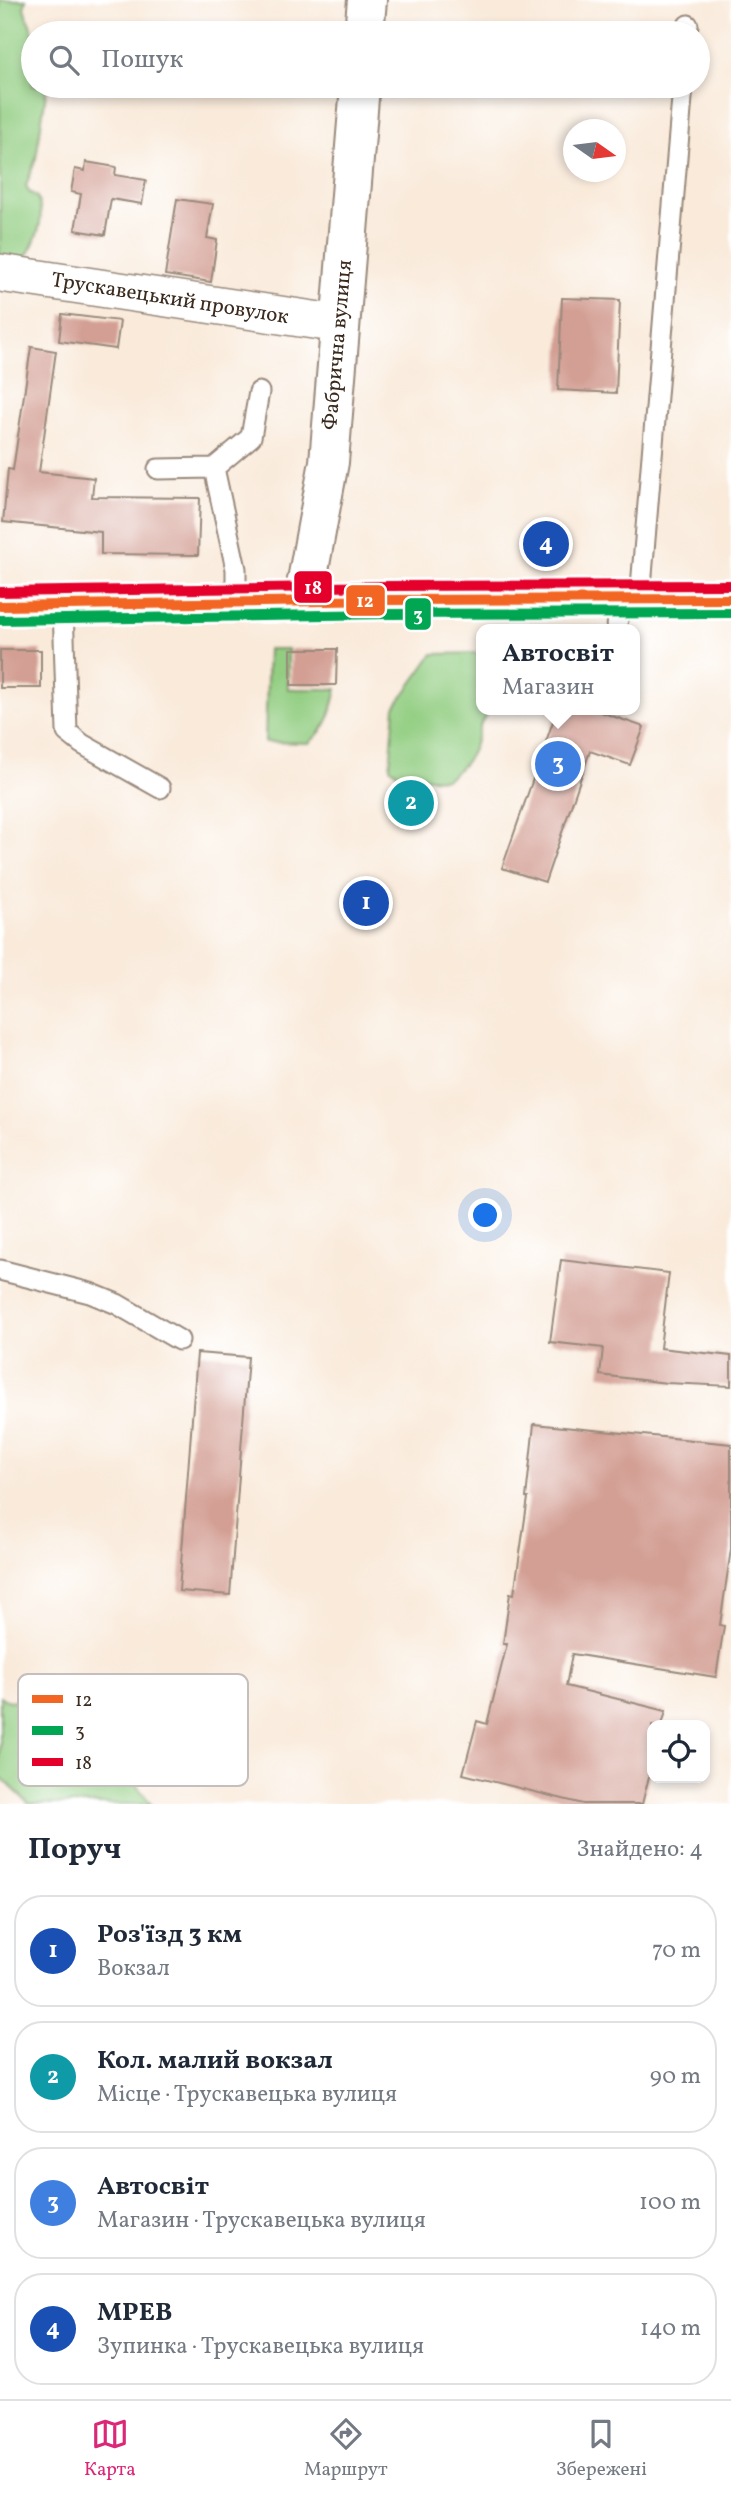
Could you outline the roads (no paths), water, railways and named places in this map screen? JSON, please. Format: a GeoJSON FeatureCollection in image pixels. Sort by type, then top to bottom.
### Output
{"type":"FeatureCollection","features":[{"type":"Feature","properties":{"kind":"main road"},"geometry":{"type":"LineString","coordinates":[[365,21],[367,0]]}},
{"type":"Feature","properties":{"kind":"main road","name":"Фабрична вулиця"},"geometry":{"type":"LineString","coordinates":[[303,602],[329,463],[359,98]]}},
{"type":"Feature","properties":{"kind":"main road"},"geometry":{"type":"LineString","coordinates":[[0,606],[303,602],[625,609],[731,599]]}},
{"type":"Feature","properties":{"kind":"street","name":"Трускавецький провулок"},"geometry":{"type":"LineString","coordinates":[[0,273],[340,324]]}},
{"type":"Feature","properties":{"kind":"lane"},"geometry":{"type":"LineString","coordinates":[[625,609],[682,98]]}},
{"type":"Feature","properties":{"kind":"lane"},"geometry":{"type":"LineString","coordinates":[[158,469],[214,468],[251,437],[259,392]]}},
{"type":"Feature","properties":{"kind":"lane"},"geometry":{"type":"LineString","coordinates":[[214,468],[236,569],[236,603]]}},
{"type":"Feature","properties":{"kind":"lane"},"geometry":{"type":"LineString","coordinates":[[63,606],[68,732],[82,744],[160,788]]}},
{"type":"Feature","properties":{"kind":"lane"},"geometry":{"type":"LineString","coordinates":[[0,1270],[90,1293],[117,1304],[179,1340]]}},
{"type":"Feature","properties":{"kind":"place","name":"МРЕВ"},"geometry":{"type":"Point","coordinates":[546,544]}},
{"type":"Feature","properties":{"kind":"place","name":"Автосвіт"},"geometry":{"type":"Point","coordinates":[558,764]}},
{"type":"Feature","properties":{"kind":"place","name":"Кол. малий вокзал"},"geometry":{"type":"Point","coordinates":[411,803]}},
{"type":"Feature","properties":{"kind":"place","name":"Роз'їзд 3 км"},"geometry":{"type":"Point","coordinates":[366,903]}}]}
